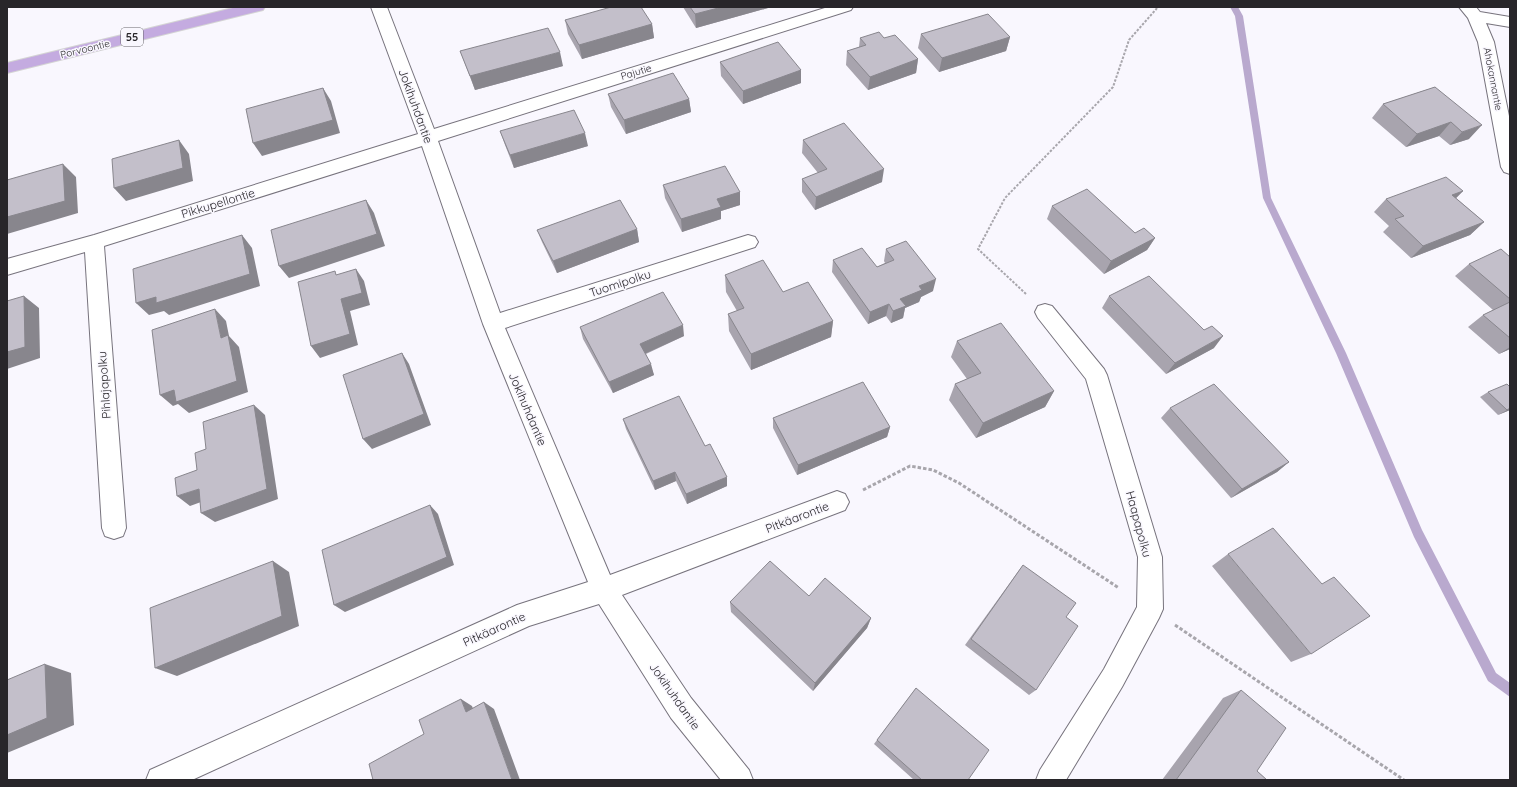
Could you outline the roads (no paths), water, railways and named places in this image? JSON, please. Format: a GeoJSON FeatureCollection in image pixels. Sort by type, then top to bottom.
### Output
{"type":"FeatureCollection","features":[{"type":"Feature","properties":{"kind":"main road","name":"Porvoontie"},"geometry":{"type":"LineString","coordinates":[[7,68],[257,7]]}},
{"type":"Feature","properties":{"kind":"street","name":"Jokihuhdantie"},"geometry":{"type":"LineString","coordinates":[[379,7],[428,138],[493,324],[604,590],[681,708],[739,780]]}},
{"type":"Feature","properties":{"kind":"street","name":"Pajutie"},"geometry":{"type":"LineString","coordinates":[[428,138],[845,7]]}},
{"type":"Feature","properties":{"kind":"street","name":"Ahokannantie"},"geometry":{"type":"LineString","coordinates":[[1471,12],[1510,22]]}},
{"type":"Feature","properties":{"kind":"street","name":"Ahokannantie"},"geometry":{"type":"LineString","coordinates":[[1471,12],[1486,42],[1510,167]]}},
{"type":"Feature","properties":{"kind":"street","name":"Pikkupellontie"},"geometry":{"type":"LineString","coordinates":[[7,267],[94,242],[428,138]]}},
{"type":"Feature","properties":{"kind":"street","name":"Pihlajapolku"},"geometry":{"type":"LineString","coordinates":[[94,242],[114,528]]}},
{"type":"Feature","properties":{"kind":"street","name":"Tuomipolku"},"geometry":{"type":"LineString","coordinates":[[493,324],[748,242]]}},
{"type":"Feature","properties":{"kind":"street","name":"Haapapolku"},"geometry":{"type":"LineString","coordinates":[[1045,312],[1096,375],[1150,558],[1150,608],[1113,678],[1050,780]]}},
{"type":"Feature","properties":{"kind":"street","name":"Pitkäarontie"},"geometry":{"type":"LineString","coordinates":[[160,780],[526,614],[604,590],[837,502]]}},
{"type":"Feature","properties":{"kind":"waterway"},"geometry":{"type":"LineString","coordinates":[[1234,7],[1239,16],[1267,198],[1341,353],[1418,533],[1492,677],[1510,691]]}}]}
